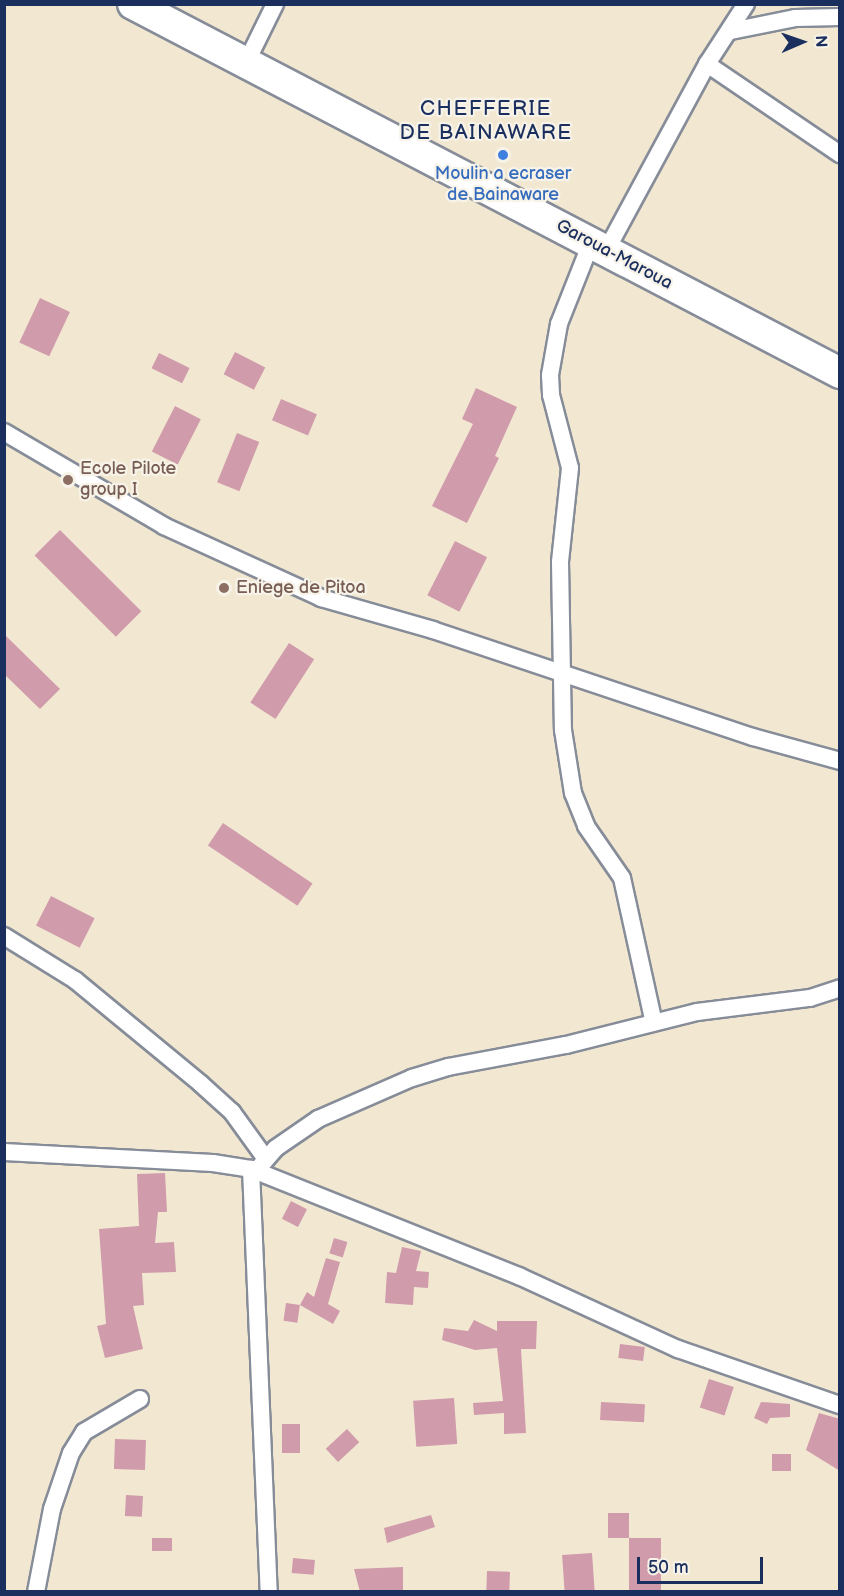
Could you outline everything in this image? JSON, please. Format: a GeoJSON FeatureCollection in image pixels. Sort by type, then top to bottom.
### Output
{"type":"FeatureCollection","features":[{"type":"Feature","properties":{"kind":"highway","name":"Garoua-Maroua"},"geometry":{"type":"LineString","coordinates":[[133,4],[840,373]]}},
{"type":"Feature","properties":{"kind":"street"},"geometry":{"type":"LineString","coordinates":[[246,63],[275,4]]}},
{"type":"Feature","properties":{"kind":"street"},"geometry":{"type":"LineString","coordinates":[[654,1023],[622,878],[586,826],[573,793],[563,730],[565,674],[561,562],[570,468],[569,452],[551,395],[550,375],[559,324],[598,247],[707,64],[731,31],[746,4]]}},
{"type":"Feature","properties":{"kind":"street"},"geometry":{"type":"LineString","coordinates":[[731,31],[795,18],[840,17]]}},
{"type":"Feature","properties":{"kind":"street"},"geometry":{"type":"LineString","coordinates":[[707,64],[840,154]]}},
{"type":"Feature","properties":{"kind":"street"},"geometry":{"type":"LineString","coordinates":[[4,432],[164,526],[321,598],[565,674],[753,737],[840,760]]}},
{"type":"Feature","properties":{"kind":"street"},"geometry":{"type":"LineString","coordinates":[[4,936],[75,980],[232,1112],[258,1166],[269,1592]]}},
{"type":"Feature","properties":{"kind":"street"},"geometry":{"type":"LineString","coordinates":[[258,1166],[318,1119],[412,1078],[713,1009],[810,998],[840,988]]}},
{"type":"Feature","properties":{"kind":"street"},"geometry":{"type":"LineString","coordinates":[[4,1152],[258,1166],[519,1276],[678,1349],[840,1405]]}},
{"type":"Feature","properties":{"kind":"street"},"geometry":{"type":"LineString","coordinates":[[36,1592],[52,1509],[71,1453],[84,1432],[140,1399]]}},
{"type":"Feature","properties":{"kind":"building"},"geometry":{"type":"Polygon","coordinates":[[[40,298],[70,312],[49,356],[19,342],[40,298]]]}},
{"type":"Feature","properties":{"kind":"building"},"geometry":{"type":"Polygon","coordinates":[[[235,352],[265,367],[254,390],[224,374],[235,352]]]}},
{"type":"Feature","properties":{"kind":"building"},"geometry":{"type":"Polygon","coordinates":[[[159,353],[190,368],[182,383],[152,368],[159,353]]]}},
{"type":"Feature","properties":{"kind":"building"},"geometry":{"type":"Polygon","coordinates":[[[476,388],[517,407],[495,456],[499,458],[467,523],[432,506],[473,424],[462,419],[476,388]]]}},
{"type":"Feature","properties":{"kind":"building"},"geometry":{"type":"Polygon","coordinates":[[[281,399],[317,414],[308,435],[272,420],[281,399]]]}},
{"type":"Feature","properties":{"kind":"building"},"geometry":{"type":"Polygon","coordinates":[[[175,406],[201,419],[178,465],[152,451],[175,406]]]}},
{"type":"Feature","properties":{"kind":"building"},"geometry":{"type":"Polygon","coordinates":[[[237,433],[259,442],[239,491],[217,482],[237,433]]]}},
{"type":"Feature","properties":{"kind":"building"},"geometry":{"type":"Polygon","coordinates":[[[60,530],[141,611],[116,637],[35,555],[60,530]]]}},
{"type":"Feature","properties":{"kind":"building"},"geometry":{"type":"Polygon","coordinates":[[[455,541],[487,557],[459,612],[427,595],[455,541]]]}},
{"type":"Feature","properties":{"kind":"building"},"geometry":{"type":"Polygon","coordinates":[[[4,634],[60,689],[40,709],[4,674],[4,634]]]}},
{"type":"Feature","properties":{"kind":"building"},"geometry":{"type":"Polygon","coordinates":[[[289,643],[314,659],[275,719],[250,703],[289,643]]]}},
{"type":"Feature","properties":{"kind":"building"},"geometry":{"type":"Polygon","coordinates":[[[223,823],[313,883],[297,906],[208,845],[223,823]]]}},
{"type":"Feature","properties":{"kind":"building"},"geometry":{"type":"Polygon","coordinates":[[[51,896],[95,918],[80,948],[36,925],[51,896]]]}},
{"type":"Feature","properties":{"kind":"building"},"geometry":{"type":"Polygon","coordinates":[[[165,1173],[167,1212],[158,1212],[155,1243],[174,1242],[176,1272],[142,1273],[144,1305],[133,1306],[143,1349],[105,1358],[97,1326],[106,1324],[99,1229],[139,1226],[137,1174],[165,1173]]]}},
{"type":"Feature","properties":{"kind":"building"},"geometry":{"type":"Polygon","coordinates":[[[291,1201],[307,1209],[298,1227],[282,1219],[291,1201]]]}},
{"type":"Feature","properties":{"kind":"building"},"geometry":{"type":"Polygon","coordinates":[[[334,1238],[347,1242],[343,1257],[329,1253],[334,1238]]]}},
{"type":"Feature","properties":{"kind":"building"},"geometry":{"type":"Polygon","coordinates":[[[402,1247],[421,1251],[416,1271],[429,1272],[428,1288],[414,1287],[413,1305],[385,1303],[387,1272],[396,1273],[402,1247]]]}},
{"type":"Feature","properties":{"kind":"building"},"geometry":{"type":"Polygon","coordinates":[[[326,1258],[340,1262],[328,1304],[340,1311],[333,1324],[300,1305],[307,1292],[314,1297],[326,1258]]]}},
{"type":"Feature","properties":{"kind":"building"},"geometry":{"type":"Polygon","coordinates":[[[286,1303],[300,1305],[297,1323],[283,1321],[286,1303]]]}},
{"type":"Feature","properties":{"kind":"building"},"geometry":{"type":"Polygon","coordinates":[[[474,1320],[497,1331],[497,1321],[537,1321],[536,1349],[521,1349],[526,1433],[504,1434],[504,1413],[474,1415],[473,1403],[503,1401],[497,1348],[475,1350],[442,1340],[444,1328],[468,1331],[474,1320]]]}},
{"type":"Feature","properties":{"kind":"building"},"geometry":{"type":"Polygon","coordinates":[[[620,1344],[645,1347],[643,1361],[618,1358],[620,1344]]]}},
{"type":"Feature","properties":{"kind":"building"},"geometry":{"type":"Polygon","coordinates":[[[709,1379],[734,1387],[724,1416],[700,1408],[709,1379]]]}},
{"type":"Feature","properties":{"kind":"building"},"geometry":{"type":"Polygon","coordinates":[[[454,1398],[457,1444],[416,1447],[413,1401],[454,1398]]]}},
{"type":"Feature","properties":{"kind":"building"},"geometry":{"type":"Polygon","coordinates":[[[601,1402],[645,1404],[644,1422],[600,1420],[601,1402]]]}},
{"type":"Feature","properties":{"kind":"building"},"geometry":{"type":"Polygon","coordinates":[[[761,1402],[790,1404],[790,1417],[770,1418],[767,1424],[754,1418],[761,1402]]]}},
{"type":"Feature","properties":{"kind":"building"},"geometry":{"type":"Polygon","coordinates":[[[819,1413],[840,1419],[840,1471],[806,1450],[819,1413]]]}},
{"type":"Feature","properties":{"kind":"building"},"geometry":{"type":"Polygon","coordinates":[[[282,1424],[300,1424],[300,1453],[282,1453],[282,1424]]]}},
{"type":"Feature","properties":{"kind":"building"},"geometry":{"type":"Polygon","coordinates":[[[347,1429],[359,1442],[338,1462],[326,1449],[347,1429]]]}},
{"type":"Feature","properties":{"kind":"building"},"geometry":{"type":"Polygon","coordinates":[[[115,1439],[146,1440],[145,1470],[114,1469],[115,1439]]]}},
{"type":"Feature","properties":{"kind":"building"},"geometry":{"type":"Polygon","coordinates":[[[772,1454],[791,1454],[791,1471],[772,1471],[772,1454]]]}},
{"type":"Feature","properties":{"kind":"building"},"geometry":{"type":"Polygon","coordinates":[[[126,1495],[143,1496],[142,1517],[125,1516],[126,1495]]]}},
{"type":"Feature","properties":{"kind":"building"},"geometry":{"type":"Polygon","coordinates":[[[608,1513],[629,1513],[629,1538],[608,1538],[608,1513]]]}},
{"type":"Feature","properties":{"kind":"building"},"geometry":{"type":"Polygon","coordinates":[[[431,1515],[435,1527],[387,1543],[384,1528],[431,1515]]]}},
{"type":"Feature","properties":{"kind":"building"},"geometry":{"type":"Polygon","coordinates":[[[152,1538],[172,1538],[172,1551],[152,1551],[152,1538]]]}},
{"type":"Feature","properties":{"kind":"building"},"geometry":{"type":"Polygon","coordinates":[[[629,1538],[661,1538],[661,1590],[629,1590],[629,1538]]]}},
{"type":"Feature","properties":{"kind":"building"},"geometry":{"type":"Polygon","coordinates":[[[592,1553],[595,1592],[565,1592],[562,1555],[592,1553]]]}},
{"type":"Feature","properties":{"kind":"building"},"geometry":{"type":"Polygon","coordinates":[[[293,1558],[315,1560],[314,1575],[292,1573],[293,1558]]]}},
{"type":"Feature","properties":{"kind":"building"},"geometry":{"type":"Polygon","coordinates":[[[403,1567],[403,1592],[360,1592],[354,1569],[403,1567]]]}},
{"type":"Feature","properties":{"kind":"building"},"geometry":{"type":"Polygon","coordinates":[[[487,1571],[510,1572],[509,1592],[486,1592],[487,1571]]]}},
{"type":"Feature","properties":{"kind":"place","name":"Moulin a ecraser de Bainaware"},"geometry":{"type":"Point","coordinates":[503,155]}},
{"type":"Feature","properties":{"kind":"place","name":"Ecole Pilote group I"},"geometry":{"type":"Point","coordinates":[68,480]}},
{"type":"Feature","properties":{"kind":"place","name":"Eniege de Pitoa"},"geometry":{"type":"Point","coordinates":[224,588]}},
{"type":"Feature","properties":{"kind":"district","name":"CHEFFERIE DE BAINAWARE"},"geometry":{"type":"Point","coordinates":[486,121]}}]}
